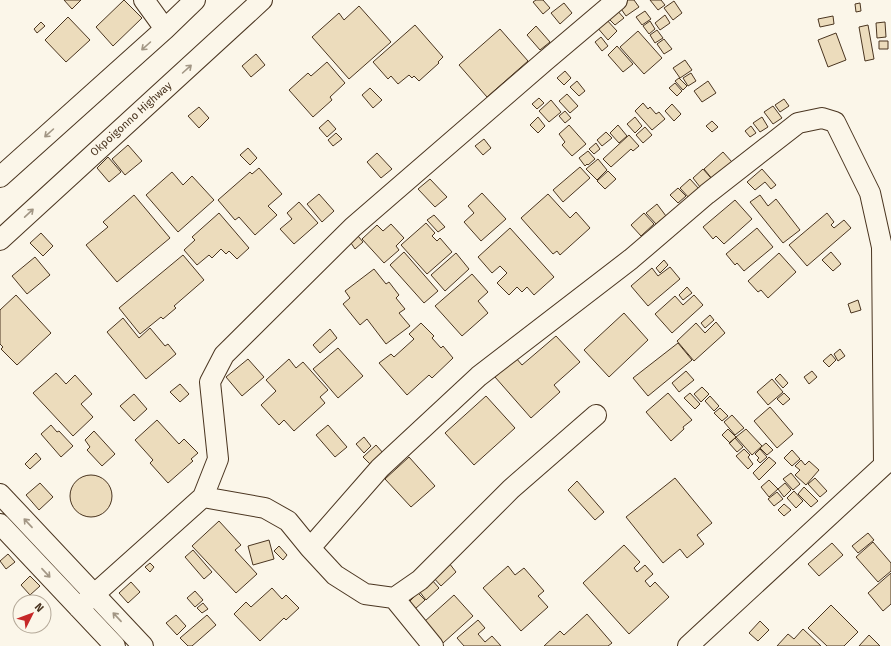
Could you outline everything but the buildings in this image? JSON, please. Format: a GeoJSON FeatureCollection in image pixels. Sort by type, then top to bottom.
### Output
{"type":"FeatureCollection","features":[{"type":"Feature","properties":{"kind":"street"},"geometry":{"type":"LineString","coordinates":[[144,0],[165,28]]}},
{"type":"Feature","properties":{"kind":"street"},"geometry":{"type":"LineString","coordinates":[[0,178],[194,0]]}},
{"type":"Feature","properties":{"kind":"street","name":"Okpoigonno Highway"},"geometry":{"type":"LineString","coordinates":[[0,240],[262,0]]}},
{"type":"Feature","properties":{"kind":"street"},"geometry":{"type":"LineString","coordinates":[[79,608],[203,497],[218,459],[210,382],[224,354],[353,227],[545,60],[617,0]]}},
{"type":"Feature","properties":{"kind":"street"},"geometry":{"type":"LineString","coordinates":[[310,548],[380,468],[479,376],[631,258],[707,194],[798,123],[822,118],[835,122],[870,193],[882,247],[884,464],[688,646]]}},
{"type":"Feature","properties":{"kind":"street"},"geometry":{"type":"LineString","coordinates":[[203,497],[265,508],[288,521],[335,575],[365,594],[394,598],[420,580],[511,489],[596,415]]}},
{"type":"Feature","properties":{"kind":"street"},"geometry":{"type":"LineString","coordinates":[[0,494],[144,646]]}},
{"type":"Feature","properties":{"kind":"street"},"geometry":{"type":"LineString","coordinates":[[0,524],[115,646]]}},
{"type":"Feature","properties":{"kind":"street"},"geometry":{"type":"LineString","coordinates":[[394,598],[433,646]]}}]}
